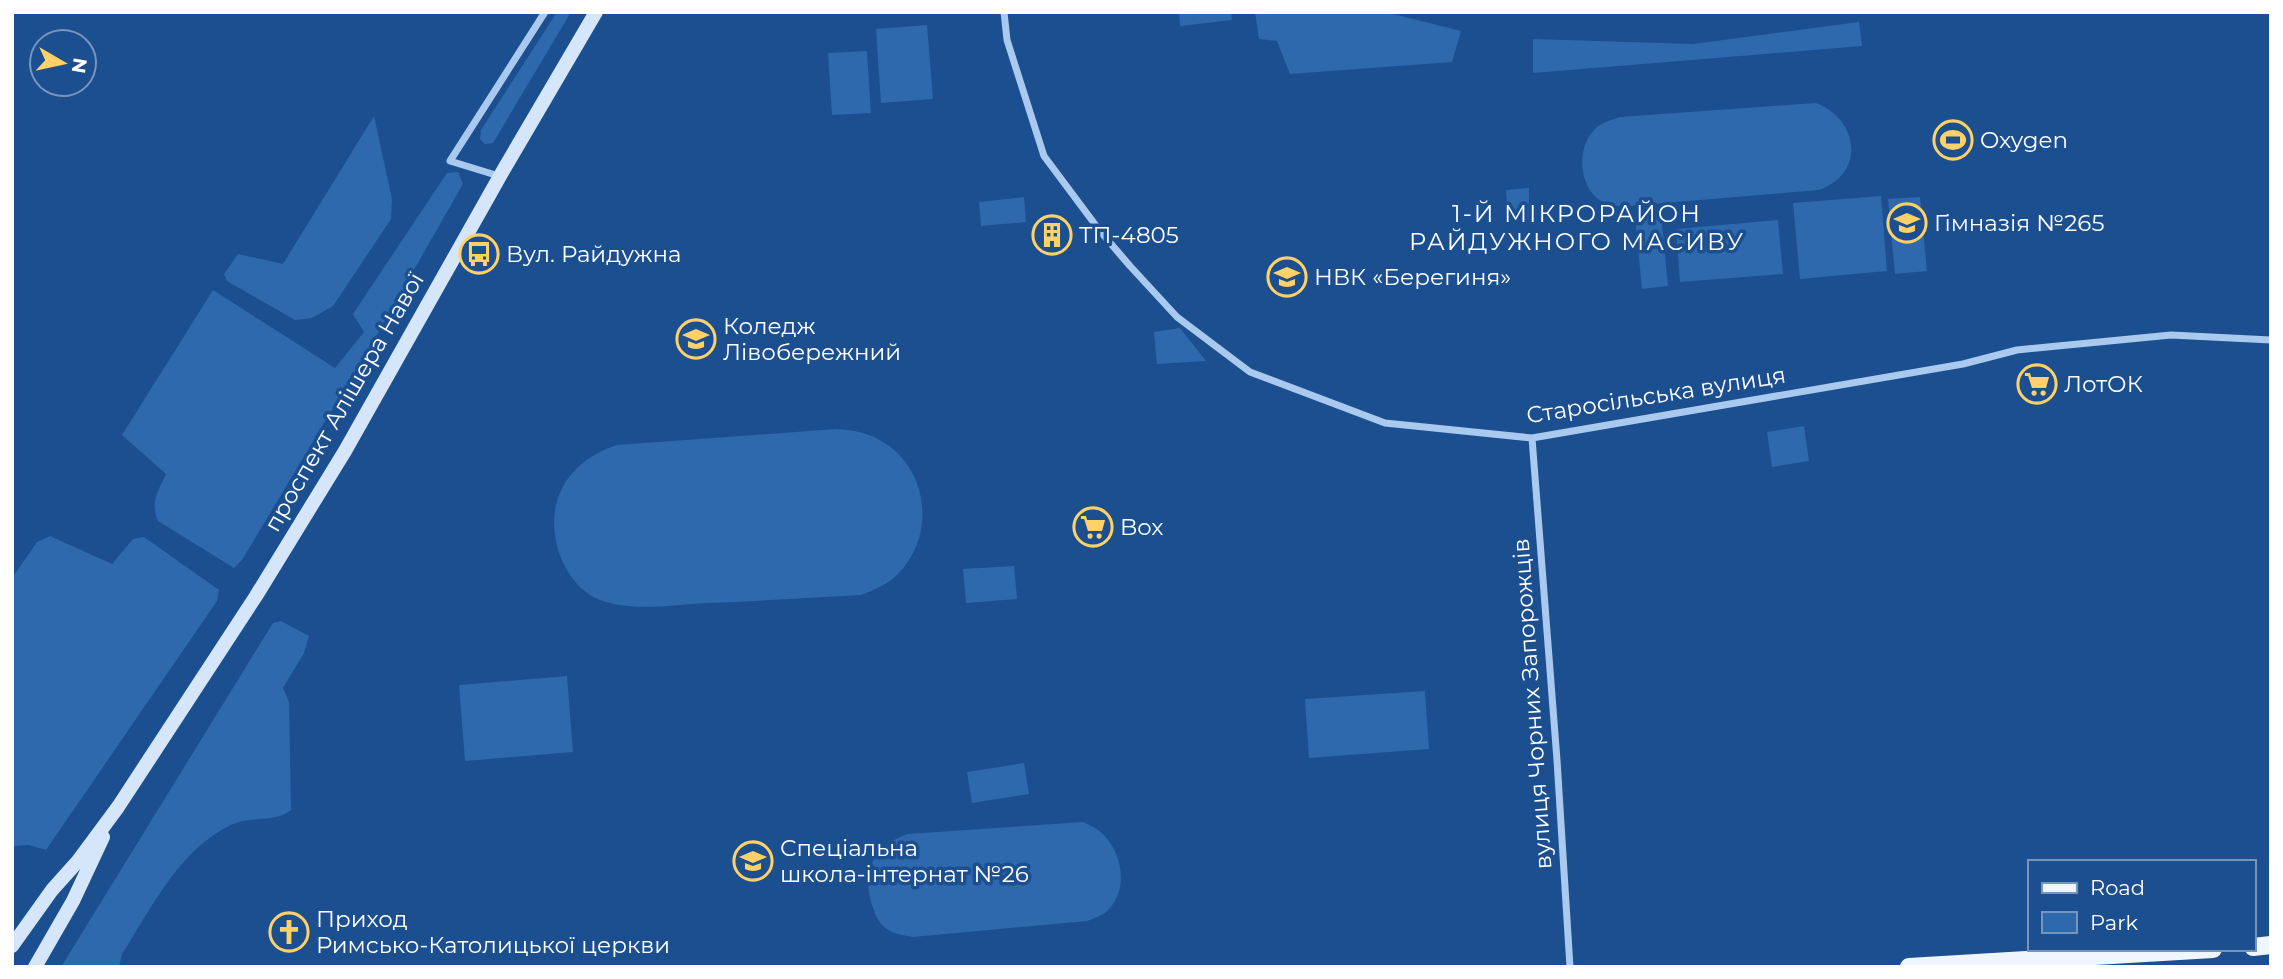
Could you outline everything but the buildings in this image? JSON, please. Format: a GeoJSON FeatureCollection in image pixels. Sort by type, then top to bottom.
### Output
{"type":"FeatureCollection","features":[{"type":"Feature","properties":{"kind":"main road"},"geometry":{"type":"LineString","coordinates":[[1909,967],[2179,951]]}},
{"type":"Feature","properties":{"kind":"street"},"geometry":{"type":"LineString","coordinates":[[500,176],[450,161],[545,12]]}},
{"type":"Feature","properties":{"kind":"street","name":"проспект Алішера Навої"},"geometry":{"type":"LineString","coordinates":[[12,946],[51,890],[78,861],[118,807],[256,596],[345,451],[596,12]]}},
{"type":"Feature","properties":{"kind":"street","name":"Старосільська вулиця"},"geometry":{"type":"LineString","coordinates":[[1004,12],[1007,40],[1044,156],[1100,231],[1177,317],[1250,372],[1385,423],[1532,438],[1963,364],[2017,351],[2171,335],[2271,340]]}},
{"type":"Feature","properties":{"kind":"street","name":"вулиця Чорних Запорожців"},"geometry":{"type":"LineString","coordinates":[[1532,438],[1570,967]]}},
{"type":"Feature","properties":{"kind":"street","name":"проспект Алішера Навої"},"geometry":{"type":"LineString","coordinates":[[35,967],[73,901],[118,807]]}},
{"type":"Feature","properties":{"kind":"green space"},"geometry":{"type":"Polygon","coordinates":[[[557,12],[571,12],[493,143],[485,144],[480,139],[481,130],[557,12]]]}},
{"type":"Feature","properties":{"kind":"green space"},"geometry":{"type":"Polygon","coordinates":[[[1179,12],[1231,12],[1232,20],[1180,26],[1179,12]]]}},
{"type":"Feature","properties":{"kind":"green space"},"geometry":{"type":"Polygon","coordinates":[[[1255,12],[1385,12],[1461,31],[1452,62],[1290,74],[1277,41],[1259,39],[1255,12]]]}},
{"type":"Feature","properties":{"kind":"green space"},"geometry":{"type":"Polygon","coordinates":[[[1859,22],[1862,46],[1533,73],[1533,39],[1693,44],[1859,22]]]}},
{"type":"Feature","properties":{"kind":"green space"},"geometry":{"type":"Polygon","coordinates":[[[927,25],[933,99],[881,103],[876,29],[927,25]]]}},
{"type":"Feature","properties":{"kind":"green space"},"geometry":{"type":"Polygon","coordinates":[[[867,51],[871,113],[832,115],[828,53],[867,51]]]}},
{"type":"Feature","properties":{"kind":"green space"},"geometry":{"type":"Polygon","coordinates":[[[1816,103],[1831,111],[1842,122],[1851,147],[1850,160],[1844,172],[1834,182],[1819,190],[1621,206],[1601,201],[1587,184],[1582,164],[1585,145],[1595,129],[1610,120],[1620,117],[1816,103]]]}},
{"type":"Feature","properties":{"kind":"green space"},"geometry":{"type":"Polygon","coordinates":[[[374,116],[392,199],[391,219],[333,306],[312,318],[295,320],[227,281],[224,274],[238,254],[283,264],[374,116]]]}},
{"type":"Feature","properties":{"kind":"green space"},"geometry":{"type":"Polygon","coordinates":[[[458,172],[463,184],[372,343],[242,560],[234,568],[158,521],[155,502],[166,474],[122,435],[213,290],[335,368],[364,332],[353,314],[447,173],[458,172]]]}},
{"type":"Feature","properties":{"kind":"green space"},"geometry":{"type":"Polygon","coordinates":[[[1529,188],[1529,220],[1508,221],[1506,190],[1529,188]]]}},
{"type":"Feature","properties":{"kind":"green space"},"geometry":{"type":"Polygon","coordinates":[[[1881,196],[1887,271],[1800,279],[1793,203],[1881,196]]]}},
{"type":"Feature","properties":{"kind":"green space"},"geometry":{"type":"Polygon","coordinates":[[[1024,197],[1026,222],[981,226],[979,202],[1024,197]]]}},
{"type":"Feature","properties":{"kind":"green space"},"geometry":{"type":"Polygon","coordinates":[[[1920,197],[1927,271],[1895,274],[1888,199],[1920,197]]]}},
{"type":"Feature","properties":{"kind":"green space"},"geometry":{"type":"Polygon","coordinates":[[[1661,214],[1668,286],[1642,289],[1635,217],[1661,214]]]}},
{"type":"Feature","properties":{"kind":"green space"},"geometry":{"type":"Polygon","coordinates":[[[1778,220],[1783,274],[1680,282],[1676,229],[1778,220]]]}},
{"type":"Feature","properties":{"kind":"green space"},"geometry":{"type":"Polygon","coordinates":[[[1180,328],[1206,361],[1157,364],[1154,332],[1180,328]]]}},
{"type":"Feature","properties":{"kind":"green space"},"geometry":{"type":"Polygon","coordinates":[[[1804,426],[1809,461],[1772,467],[1767,432],[1804,426]]]}},
{"type":"Feature","properties":{"kind":"green space"},"geometry":{"type":"Polygon","coordinates":[[[836,429],[868,435],[895,451],[908,465],[917,482],[922,501],[919,539],[911,557],[895,577],[876,589],[861,595],[653,607],[626,606],[600,600],[588,594],[578,585],[563,563],[554,524],[562,488],[585,461],[606,449],[617,445],[836,429]]]}},
{"type":"Feature","properties":{"kind":"green space"},"geometry":{"type":"Polygon","coordinates":[[[50,536],[112,564],[133,539],[144,537],[219,590],[217,601],[46,850],[29,845],[12,846],[12,578],[37,542],[50,536]]]}},
{"type":"Feature","properties":{"kind":"green space"},"geometry":{"type":"Polygon","coordinates":[[[1014,566],[1017,599],[966,603],[963,569],[1014,566]]]}},
{"type":"Feature","properties":{"kind":"green space"},"geometry":{"type":"Polygon","coordinates":[[[281,621],[309,636],[304,653],[283,688],[289,702],[291,810],[277,817],[233,824],[197,848],[182,863],[157,898],[122,954],[119,967],[61,967],[273,623],[281,621]]]}},
{"type":"Feature","properties":{"kind":"green space"},"geometry":{"type":"Polygon","coordinates":[[[567,676],[573,752],[465,761],[459,685],[567,676]]]}},
{"type":"Feature","properties":{"kind":"green space"},"geometry":{"type":"Polygon","coordinates":[[[1425,691],[1429,749],[1309,758],[1305,699],[1425,691]]]}},
{"type":"Feature","properties":{"kind":"green space"},"geometry":{"type":"Polygon","coordinates":[[[1024,763],[1029,794],[972,803],[967,772],[1024,763]]]}},
{"type":"Feature","properties":{"kind":"green space"},"geometry":{"type":"Polygon","coordinates":[[[1083,822],[1096,829],[1113,847],[1118,858],[1121,881],[1114,903],[1106,912],[1087,921],[913,937],[886,929],[871,902],[868,879],[874,859],[887,844],[908,834],[1083,822]]]}},
{"type":"Feature","properties":{"kind":"place","name":"Oxygen"},"geometry":{"type":"Point","coordinates":[1953,140]}},
{"type":"Feature","properties":{"kind":"place","name":"Гімназія №265"},"geometry":{"type":"Point","coordinates":[1907,223]}},
{"type":"Feature","properties":{"kind":"place","name":"ТП-4805"},"geometry":{"type":"Point","coordinates":[1052,235]}},
{"type":"Feature","properties":{"kind":"place","name":"Вул. Райдужна"},"geometry":{"type":"Point","coordinates":[479,254]}},
{"type":"Feature","properties":{"kind":"place","name":"НВК «Берегиня»"},"geometry":{"type":"Point","coordinates":[1287,277]}},
{"type":"Feature","properties":{"kind":"place","name":"Коледж Лівобережний"},"geometry":{"type":"Point","coordinates":[696,339]}},
{"type":"Feature","properties":{"kind":"place","name":"ЛотОК"},"geometry":{"type":"Point","coordinates":[2037,384]}},
{"type":"Feature","properties":{"kind":"place","name":"Box"},"geometry":{"type":"Point","coordinates":[1093,527]}},
{"type":"Feature","properties":{"kind":"place","name":"Спеціальна школа-інтернат №26"},"geometry":{"type":"Point","coordinates":[753,861]}},
{"type":"Feature","properties":{"kind":"place","name":"Приход Римсько-Католицької церкви"},"geometry":{"type":"Point","coordinates":[289,932]}},
{"type":"Feature","properties":{"kind":"district","name":"1-Й МІКРОРАЙОН РАЙДУЖНОГО МАСИВУ"},"geometry":{"type":"Point","coordinates":[1577,227]}}]}
